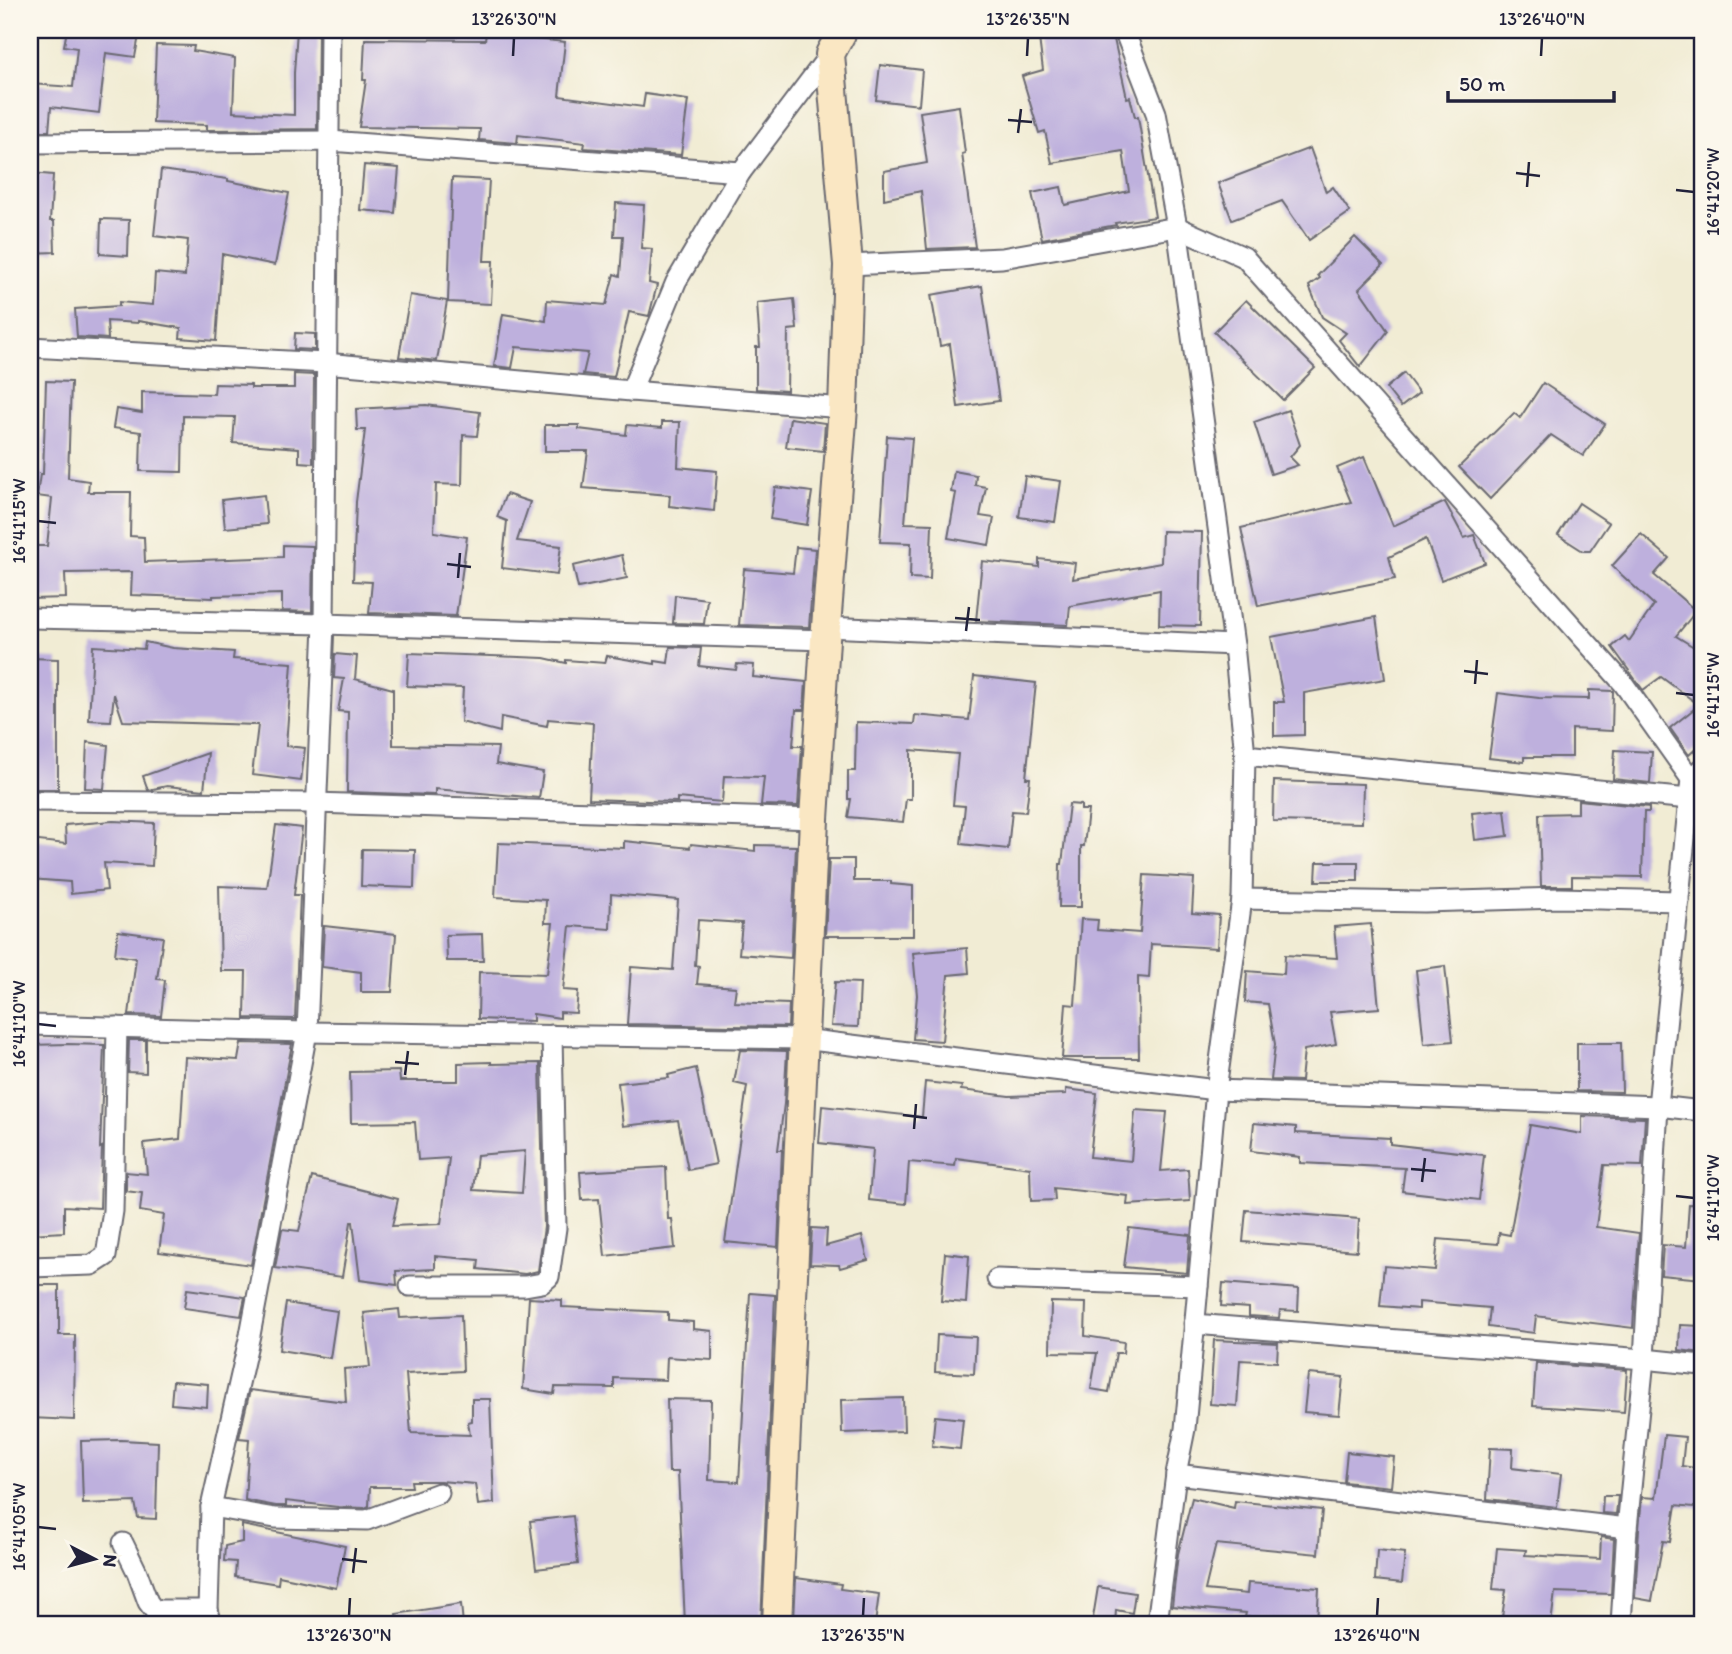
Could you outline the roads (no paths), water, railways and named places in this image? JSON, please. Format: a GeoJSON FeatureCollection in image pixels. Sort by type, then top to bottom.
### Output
{"type":"FeatureCollection","features":[{"type":"Feature","properties":{"kind":"street"},"geometry":{"type":"LineString","coordinates":[[123,1543],[154,1610],[210,1617],[211,1507],[250,1335],[307,1032],[324,624],[330,30]]}},
{"type":"Feature","properties":{"kind":"street"},"geometry":{"type":"LineString","coordinates":[[1124,30],[1156,113],[1177,227],[1234,645],[1245,755],[1242,899],[1216,1090],[1185,1429],[1176,1474],[1157,1624]]}},
{"type":"Feature","properties":{"kind":"street"},"geometry":{"type":"LineString","coordinates":[[631,391],[676,282],[741,172],[837,42]]}},
{"type":"Feature","properties":{"kind":"street"},"geometry":{"type":"LineString","coordinates":[[777,1624],[814,819],[843,408],[848,265],[837,42]]}},
{"type":"Feature","properties":{"kind":"street"},"geometry":{"type":"LineString","coordinates":[[30,143],[330,141],[741,172]]}},
{"type":"Feature","properties":{"kind":"street"},"geometry":{"type":"LineString","coordinates":[[848,265],[1002,258],[1177,227],[1244,257],[1623,683],[1694,782],[1695,830],[1679,901],[1658,1106],[1644,1359],[1627,1528],[1621,1624]]}},
{"type":"Feature","properties":{"kind":"street"},"geometry":{"type":"LineString","coordinates":[[30,347],[325,363],[843,408]]}},
{"type":"Feature","properties":{"kind":"street"},"geometry":{"type":"LineString","coordinates":[[30,618],[1234,645]]}},
{"type":"Feature","properties":{"kind":"street"},"geometry":{"type":"LineString","coordinates":[[1245,755],[1694,782]]}},
{"type":"Feature","properties":{"kind":"street"},"geometry":{"type":"LineString","coordinates":[[30,801],[315,803],[814,819]]}},
{"type":"Feature","properties":{"kind":"street"},"geometry":{"type":"LineString","coordinates":[[1242,899],[1424,902],[1560,898],[1679,901]]}},
{"type":"Feature","properties":{"kind":"street"},"geometry":{"type":"LineString","coordinates":[[30,1025],[803,1039],[1216,1090],[1658,1106],[1702,1111]]}},
{"type":"Feature","properties":{"kind":"street"},"geometry":{"type":"LineString","coordinates":[[30,1267],[92,1265],[106,1256],[113,1211],[117,1027]]}},
{"type":"Feature","properties":{"kind":"street"},"geometry":{"type":"LineString","coordinates":[[410,1286],[525,1286],[542,1283],[549,1277],[556,1228],[552,1035]]}},
{"type":"Feature","properties":{"kind":"street"},"geometry":{"type":"LineString","coordinates":[[997,1279],[1198,1286]]}},
{"type":"Feature","properties":{"kind":"street"},"geometry":{"type":"LineString","coordinates":[[1194,1324],[1702,1365]]}},
{"type":"Feature","properties":{"kind":"street"},"geometry":{"type":"LineString","coordinates":[[1176,1474],[1627,1528]]}},
{"type":"Feature","properties":{"kind":"street"},"geometry":{"type":"LineString","coordinates":[[211,1507],[275,1518],[366,1520],[439,1493]]}}]}
